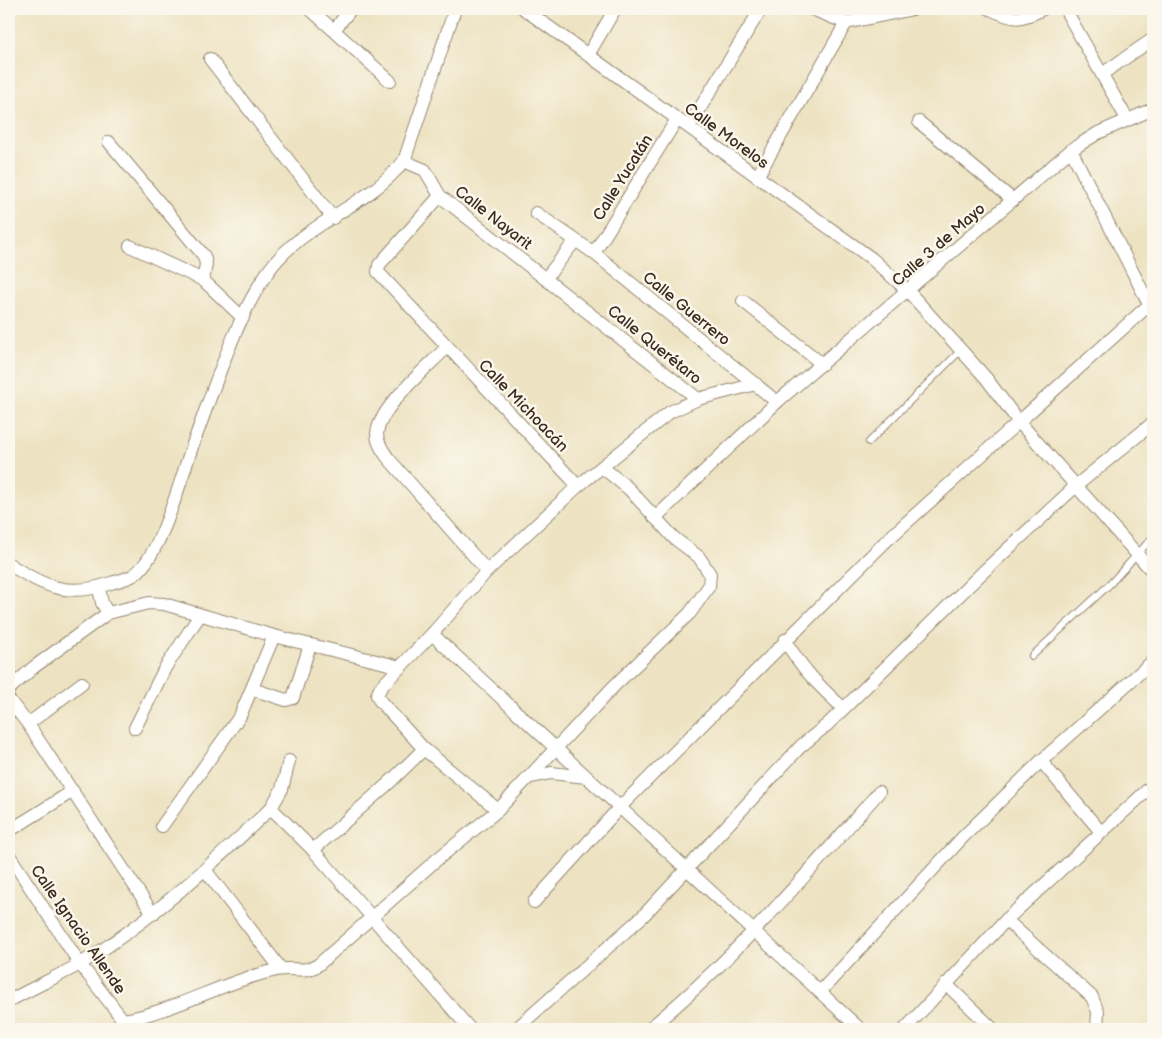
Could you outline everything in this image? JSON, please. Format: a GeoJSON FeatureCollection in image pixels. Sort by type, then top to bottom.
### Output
{"type":"FeatureCollection","features":[{"type":"Feature","properties":{"kind":"street"},"geometry":{"type":"LineString","coordinates":[[310,9],[390,80]]}},
{"type":"Feature","properties":{"kind":"street"},"geometry":{"type":"LineString","coordinates":[[334,30],[351,9]]}},
{"type":"Feature","properties":{"kind":"street","name":"Calle Morelos"},"geometry":{"type":"LineString","coordinates":[[524,9],[871,258],[908,291],[986,378],[1019,422],[1153,572]]}},
{"type":"Feature","properties":{"kind":"street"},"geometry":{"type":"LineString","coordinates":[[588,55],[615,9]]}},
{"type":"Feature","properties":{"kind":"street"},"geometry":{"type":"LineString","coordinates":[[689,126],[761,9]]}},
{"type":"Feature","properties":{"kind":"street"},"geometry":{"type":"LineString","coordinates":[[812,9],[846,23],[913,9]]}},
{"type":"Feature","properties":{"kind":"street"},"geometry":{"type":"LineString","coordinates":[[990,9],[1002,14],[1024,18],[1043,9]]}},
{"type":"Feature","properties":{"kind":"street"},"geometry":{"type":"LineString","coordinates":[[1065,9],[1127,119]]}},
{"type":"Feature","properties":{"kind":"street"},"geometry":{"type":"LineString","coordinates":[[9,689],[34,667],[102,599],[133,576],[146,563],[175,499],[195,438],[254,294],[278,259],[304,236],[334,218],[390,178],[406,162],[453,10]]}},
{"type":"Feature","properties":{"kind":"street"},"geometry":{"type":"LineString","coordinates":[[756,177],[846,23]]}},
{"type":"Feature","properties":{"kind":"street"},"geometry":{"type":"LineString","coordinates":[[1102,74],[1153,40]]}},
{"type":"Feature","properties":{"kind":"street"},"geometry":{"type":"LineString","coordinates":[[210,59],[334,218]]}},
{"type":"Feature","properties":{"kind":"street","name":"Calle 3 de Mayo"},"geometry":{"type":"LineString","coordinates":[[655,518],[776,402],[1071,150],[1127,119],[1153,109]]}},
{"type":"Feature","properties":{"kind":"street","name":"Calle Yucatán"},"geometry":{"type":"LineString","coordinates":[[594,253],[677,118]]}},
{"type":"Feature","properties":{"kind":"street"},"geometry":{"type":"LineString","coordinates":[[919,122],[1013,200]]}},
{"type":"Feature","properties":{"kind":"street"},"geometry":{"type":"LineString","coordinates":[[109,142],[204,256],[206,264],[203,280]]}},
{"type":"Feature","properties":{"kind":"street"},"geometry":{"type":"LineString","coordinates":[[534,902],[619,808],[886,541],[1019,422],[1151,309],[1071,150]]}},
{"type":"Feature","properties":{"kind":"street","name":"Calle Nayarit"},"geometry":{"type":"LineString","coordinates":[[406,162],[424,169],[440,196],[546,278]]}},
{"type":"Feature","properties":{"kind":"street","name":"Calle Michoacán"},"geometry":{"type":"LineString","coordinates":[[440,196],[379,265],[377,270],[446,348],[578,486]]}},
{"type":"Feature","properties":{"kind":"street","name":"Calle Guerrero"},"geometry":{"type":"LineString","coordinates":[[536,213],[594,253],[776,402]]}},
{"type":"Feature","properties":{"kind":"street"},"geometry":{"type":"LineString","coordinates":[[546,278],[576,241]]}},
{"type":"Feature","properties":{"kind":"street"},"geometry":{"type":"LineString","coordinates":[[130,246],[203,280],[243,318]]}},
{"type":"Feature","properties":{"kind":"street","name":"Calle Querétaro"},"geometry":{"type":"LineString","coordinates":[[546,278],[698,399],[756,384]]}},
{"type":"Feature","properties":{"kind":"street"},"geometry":{"type":"LineString","coordinates":[[743,301],[822,364]]}},
{"type":"Feature","properties":{"kind":"street"},"geometry":{"type":"LineString","coordinates":[[446,348],[387,410],[380,423],[378,439],[388,458],[487,571]]}},
{"type":"Feature","properties":{"kind":"street"},"geometry":{"type":"LineString","coordinates":[[498,810],[424,749],[380,701],[378,695],[381,687],[432,634],[487,571],[578,486],[670,412],[698,399]]}},
{"type":"Feature","properties":{"kind":"street"},"geometry":{"type":"LineString","coordinates":[[516,1029],[643,916],[801,746],[1077,486],[1153,423]]}},
{"type":"Feature","properties":{"kind":"street"},"geometry":{"type":"LineString","coordinates":[[127,1025],[227,985],[280,969],[303,971],[312,969],[498,810],[615,685],[690,613],[709,586],[710,574],[703,562],[655,518],[629,489],[602,467]]}},
{"type":"Feature","properties":{"kind":"street"},"geometry":{"type":"LineString","coordinates":[[9,564],[33,580],[54,588],[102,599],[164,604],[274,636],[401,667]]}},
{"type":"Feature","properties":{"kind":"street"},"geometry":{"type":"LineString","coordinates":[[136,728],[168,662],[200,615]]}},
{"type":"Feature","properties":{"kind":"street"},"geometry":{"type":"LineString","coordinates":[[432,634],[860,1029]]}},
{"type":"Feature","properties":{"kind":"street"},"geometry":{"type":"LineString","coordinates":[[162,826],[240,716],[274,636]]}},
{"type":"Feature","properties":{"kind":"street"},"geometry":{"type":"LineString","coordinates":[[785,640],[804,671],[843,708]]}},
{"type":"Feature","properties":{"kind":"street"},"geometry":{"type":"LineString","coordinates":[[252,689],[286,700],[293,698],[310,645]]}},
{"type":"Feature","properties":{"kind":"street"},"geometry":{"type":"LineString","coordinates":[[820,992],[963,837],[1040,761],[1153,661]]}},
{"type":"Feature","properties":{"kind":"street"},"geometry":{"type":"LineString","coordinates":[[28,724],[82,683]]}},
{"type":"Feature","properties":{"kind":"street"},"geometry":{"type":"LineString","coordinates":[[9,700],[28,724],[73,791],[152,914]]}},
{"type":"Feature","properties":{"kind":"street"},"geometry":{"type":"LineString","coordinates":[[312,850],[390,782],[424,749]]}},
{"type":"Feature","properties":{"kind":"street"},"geometry":{"type":"LineString","coordinates":[[9,1001],[80,964],[152,914],[206,871],[271,808],[282,789],[290,760]]}},
{"type":"Feature","properties":{"kind":"street"},"geometry":{"type":"LineString","coordinates":[[1040,761],[1101,832]]}},
{"type":"Feature","properties":{"kind":"street"},"geometry":{"type":"LineString","coordinates":[[527,778],[551,773],[586,777]]}},
{"type":"Feature","properties":{"kind":"street"},"geometry":{"type":"LineString","coordinates":[[905,1029],[1006,920],[1153,786]]}},
{"type":"Feature","properties":{"kind":"street"},"geometry":{"type":"LineString","coordinates":[[9,831],[73,791]]}},
{"type":"Feature","properties":{"kind":"street"},"geometry":{"type":"LineString","coordinates":[[649,1029],[687,998],[755,931],[880,792]]}},
{"type":"Feature","properties":{"kind":"street"},"geometry":{"type":"LineString","coordinates":[[271,808],[312,850],[470,1029]]}},
{"type":"Feature","properties":{"kind":"street","name":"Calle Ignacio Allende"},"geometry":{"type":"LineString","coordinates":[[9,855],[80,964],[127,1025]]}},
{"type":"Feature","properties":{"kind":"street"},"geometry":{"type":"LineString","coordinates":[[206,871],[280,969]]}},
{"type":"Feature","properties":{"kind":"street"},"geometry":{"type":"LineString","coordinates":[[1006,920],[1092,997],[1098,1012],[1097,1029]]}},
{"type":"Feature","properties":{"kind":"street"},"geometry":{"type":"LineString","coordinates":[[946,984],[993,1029]]}},
{"type":"Feature","properties":{"kind":"lane"},"geometry":{"type":"LineString","coordinates":[[869,442],[961,350]]}},
{"type":"Feature","properties":{"kind":"lane"},"geometry":{"type":"LineString","coordinates":[[1032,656],[1110,584],[1153,537]]}}]}
